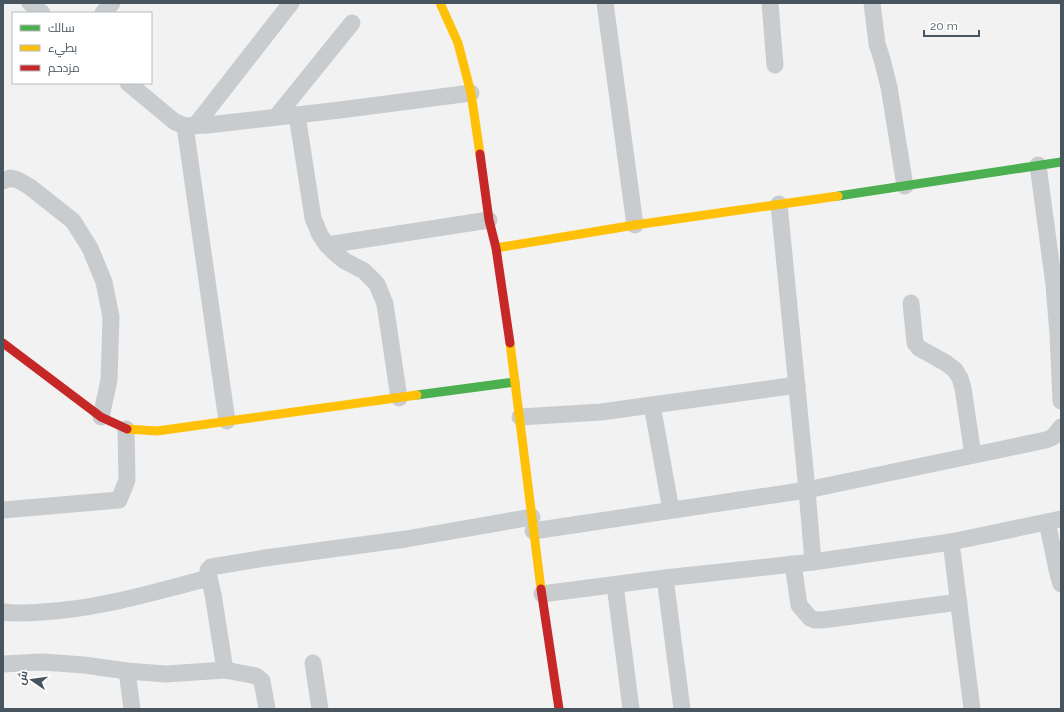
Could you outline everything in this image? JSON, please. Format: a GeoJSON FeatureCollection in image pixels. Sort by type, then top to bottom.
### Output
{"type":"FeatureCollection","features":[{"type":"Feature","properties":{"kind":"street"},"geometry":{"type":"LineString","coordinates":[[30,3],[41,12]]}},
{"type":"Feature","properties":{"kind":"street"},"geometry":{"type":"LineString","coordinates":[[105,12],[112,3]]}},
{"type":"Feature","properties":{"kind":"street"},"geometry":{"type":"LineString","coordinates":[[227,421],[190,126],[291,3]]}},
{"type":"Feature","properties":{"kind":"street"},"geometry":{"type":"LineString","coordinates":[[440,3],[458,43],[471,93],[490,220],[496,248],[520,417],[532,524],[558,709]]}},
{"type":"Feature","properties":{"kind":"street"},"geometry":{"type":"LineString","coordinates":[[605,3],[635,225]]}},
{"type":"Feature","properties":{"kind":"street"},"geometry":{"type":"LineString","coordinates":[[770,3],[775,66]]}},
{"type":"Feature","properties":{"kind":"street"},"geometry":{"type":"LineString","coordinates":[[872,3],[878,44],[889,87],[905,186]]}},
{"type":"Feature","properties":{"kind":"street"},"geometry":{"type":"LineString","coordinates":[[276,117],[352,23]]}},
{"type":"Feature","properties":{"kind":"street"},"geometry":{"type":"LineString","coordinates":[[129,84],[175,122],[190,126],[297,115],[471,93]]}},
{"type":"Feature","properties":{"kind":"street"},"geometry":{"type":"LineString","coordinates":[[297,115],[313,218],[320,235],[327,245],[345,261],[364,271],[377,284],[385,304],[399,398]]}},
{"type":"Feature","properties":{"kind":"street"},"geometry":{"type":"LineString","coordinates":[[496,248],[635,225],[1061,162]]}},
{"type":"Feature","properties":{"kind":"street"},"geometry":{"type":"LineString","coordinates":[[1038,165],[1054,284],[1061,401]]}},
{"type":"Feature","properties":{"kind":"street"},"geometry":{"type":"LineString","coordinates":[[3,181],[10,178],[18,180],[30,187],[73,222],[90,248],[104,282],[111,317],[109,380],[101,417]]}},
{"type":"Feature","properties":{"kind":"street"},"geometry":{"type":"LineString","coordinates":[[778,204],[797,385],[813,562]]}},
{"type":"Feature","properties":{"kind":"street"},"geometry":{"type":"LineString","coordinates":[[327,245],[490,220]]}},
{"type":"Feature","properties":{"kind":"street"},"geometry":{"type":"LineString","coordinates":[[910,303],[916,343],[919,348],[946,363],[955,370],[960,378],[963,388],[973,455]]}},
{"type":"Feature","properties":{"kind":"street"},"geometry":{"type":"LineString","coordinates":[[3,343],[101,417],[126,429],[157,431],[514,382]]}},
{"type":"Feature","properties":{"kind":"street"},"geometry":{"type":"LineString","coordinates":[[520,417],[601,412],[797,385]]}},
{"type":"Feature","properties":{"kind":"street"},"geometry":{"type":"LineString","coordinates":[[652,405],[671,510]]}},
{"type":"Feature","properties":{"kind":"street"},"geometry":{"type":"LineString","coordinates":[[225,670],[209,578],[208,570],[211,567],[265,558],[406,539],[532,524],[671,510],[807,490],[1046,440],[1053,437],[1061,427]]}},
{"type":"Feature","properties":{"kind":"street"},"geometry":{"type":"LineString","coordinates":[[3,510],[119,500],[127,480],[126,429]]}},
{"type":"Feature","properties":{"kind":"street"},"geometry":{"type":"LineString","coordinates":[[542,594],[665,578],[813,562],[951,542],[1054,520],[1058,574],[1061,584]]}},
{"type":"Feature","properties":{"kind":"street"},"geometry":{"type":"LineString","coordinates":[[951,542],[972,709]]}},
{"type":"Feature","properties":{"kind":"street"},"geometry":{"type":"LineString","coordinates":[[793,564],[799,605],[810,618],[815,620],[959,602]]}},
{"type":"Feature","properties":{"kind":"street"},"geometry":{"type":"LineString","coordinates":[[3,612],[16,614],[62,611],[101,604],[209,578]]}},
{"type":"Feature","properties":{"kind":"street"},"geometry":{"type":"LineString","coordinates":[[665,578],[682,709]]}},
{"type":"Feature","properties":{"kind":"street"},"geometry":{"type":"LineString","coordinates":[[615,584],[631,709]]}},
{"type":"Feature","properties":{"kind":"street"},"geometry":{"type":"LineString","coordinates":[[3,664],[42,662],[84,664],[127,671],[166,674],[225,670],[256,676],[262,681],[267,709]]}},
{"type":"Feature","properties":{"kind":"street"},"geometry":{"type":"LineString","coordinates":[[313,663],[320,709]]}},
{"type":"Feature","properties":{"kind":"street"},"geometry":{"type":"LineString","coordinates":[[127,671],[132,709]]}},
{"type":"Feature","properties":{"kind":"traffic: fast"},"geometry":{"type":"LineString","coordinates":[[838,196],[1061,162]]}},
{"type":"Feature","properties":{"kind":"traffic: fast"},"geometry":{"type":"LineString","coordinates":[[417,395],[515,382]]}},
{"type":"Feature","properties":{"kind":"traffic: slow"},"geometry":{"type":"LineString","coordinates":[[440,3],[458,43],[471,93],[480,154]]}},
{"type":"Feature","properties":{"kind":"traffic: slow"},"geometry":{"type":"LineString","coordinates":[[496,248],[635,225],[838,196]]}},
{"type":"Feature","properties":{"kind":"traffic: slow"},"geometry":{"type":"LineString","coordinates":[[510,343],[541,589]]}},
{"type":"Feature","properties":{"kind":"traffic: slow"},"geometry":{"type":"LineString","coordinates":[[127,429],[157,431],[417,395]]}},
{"type":"Feature","properties":{"kind":"traffic: jam"},"geometry":{"type":"LineString","coordinates":[[480,154],[489,220],[496,248],[510,343]]}},
{"type":"Feature","properties":{"kind":"traffic: jam"},"geometry":{"type":"LineString","coordinates":[[3,343],[101,417],[127,429]]}},
{"type":"Feature","properties":{"kind":"traffic: jam"},"geometry":{"type":"LineString","coordinates":[[541,589],[559,709]]}}]}
